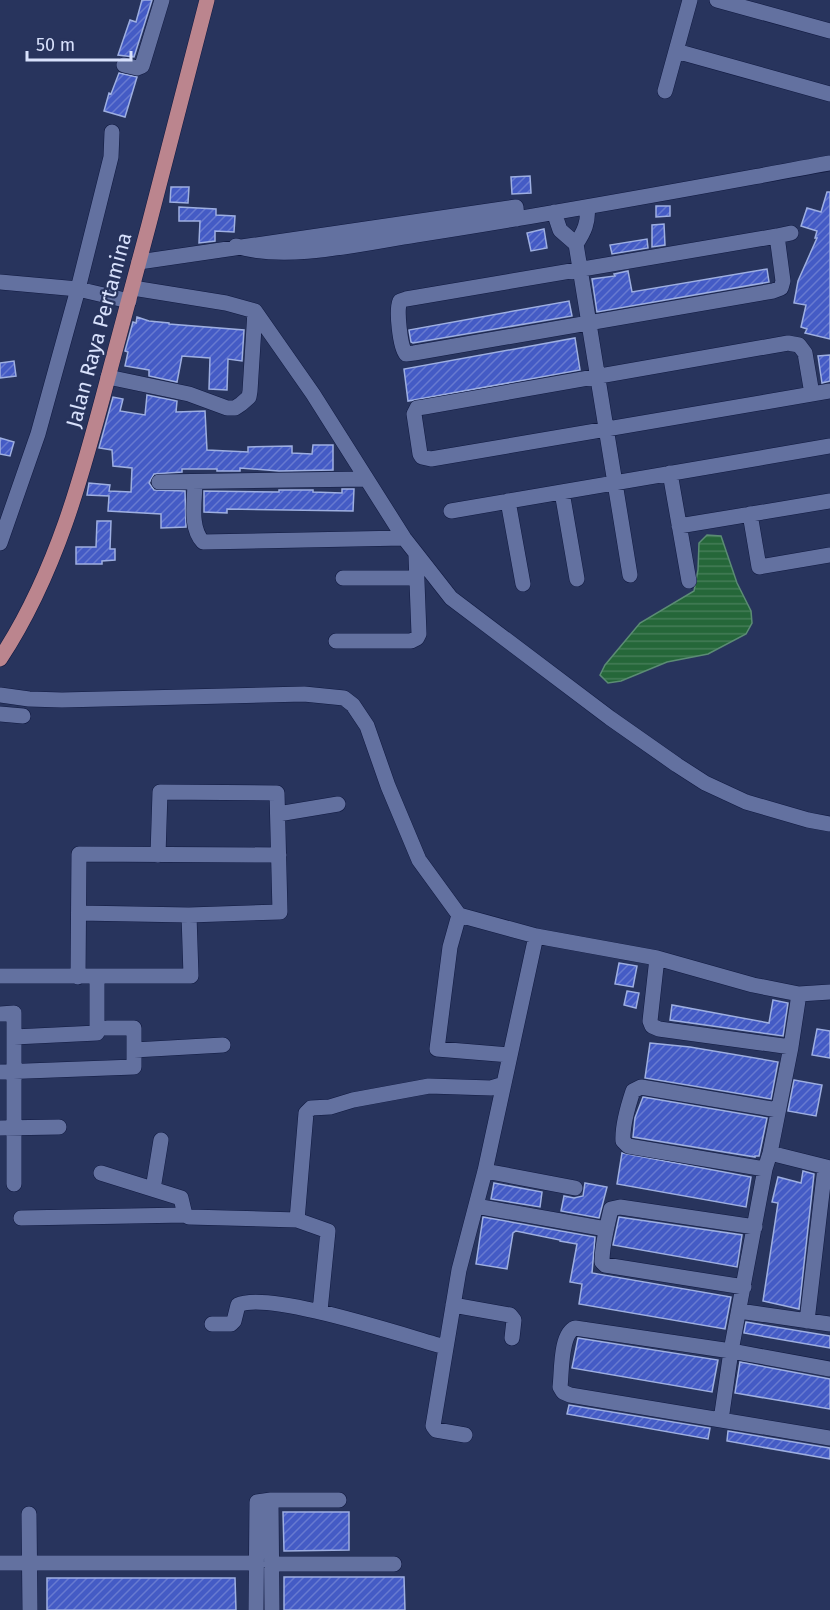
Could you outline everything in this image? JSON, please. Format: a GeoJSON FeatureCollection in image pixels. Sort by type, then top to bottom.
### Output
{"type":"FeatureCollection","features":[{"type":"Feature","properties":{"kind":"main road","name":"Jalan Raya Pertamina"},"geometry":{"type":"LineString","coordinates":[[1,655],[48,571],[68,522],[207,0]]}},
{"type":"Feature","properties":{"kind":"street"},"geometry":{"type":"LineString","coordinates":[[124,65],[137,68],[142,66],[162,0]]}},
{"type":"Feature","properties":{"kind":"street"},"geometry":{"type":"LineString","coordinates":[[665,91],[690,0]]}},
{"type":"Feature","properties":{"kind":"street"},"geometry":{"type":"LineString","coordinates":[[717,0],[830,31]]}},
{"type":"Feature","properties":{"kind":"street"},"geometry":{"type":"LineString","coordinates":[[676,51],[830,94]]}},
{"type":"Feature","properties":{"kind":"street"},"geometry":{"type":"LineString","coordinates":[[0,543],[38,434],[82,290],[111,156],[112,132]]}},
{"type":"Feature","properties":{"kind":"street"},"geometry":{"type":"LineString","coordinates":[[139,262],[236,246],[264,253],[293,252],[554,213],[830,163]]}},
{"type":"Feature","properties":{"kind":"street"},"geometry":{"type":"LineString","coordinates":[[587,207],[586,227],[576,244],[630,575]]}},
{"type":"Feature","properties":{"kind":"street"},"geometry":{"type":"LineString","coordinates":[[554,213],[560,230],[576,244]]}},
{"type":"Feature","properties":{"kind":"street"},"geometry":{"type":"LineString","coordinates":[[784,235],[783,281],[778,290],[414,353],[406,354],[402,348],[398,308],[400,301],[580,269],[784,235]]}},
{"type":"Feature","properties":{"kind":"street"},"geometry":{"type":"LineString","coordinates":[[0,282],[128,296],[226,303],[255,311],[313,394],[416,556],[451,598],[677,765],[705,783],[746,802],[830,824]]}},
{"type":"Feature","properties":{"kind":"street"},"geometry":{"type":"LineString","coordinates":[[108,376],[189,394],[219,406],[234,408],[246,401],[250,391],[255,311]]}},
{"type":"Feature","properties":{"kind":"street"},"geometry":{"type":"LineString","coordinates":[[812,394],[805,353],[795,343],[417,408],[414,414],[422,457],[431,459],[830,391]]}},
{"type":"Feature","properties":{"kind":"street"},"geometry":{"type":"LineString","coordinates":[[451,511],[830,446]]}},
{"type":"Feature","properties":{"kind":"street"},"geometry":{"type":"LineString","coordinates":[[670,473],[688,580]]}},
{"type":"Feature","properties":{"kind":"street"},"geometry":{"type":"LineString","coordinates":[[159,482],[366,479]]}},
{"type":"Feature","properties":{"kind":"street"},"geometry":{"type":"LineString","coordinates":[[195,482],[195,523],[203,542],[404,538]]}},
{"type":"Feature","properties":{"kind":"street"},"geometry":{"type":"LineString","coordinates":[[562,492],[577,579]]}},
{"type":"Feature","properties":{"kind":"street"},"geometry":{"type":"LineString","coordinates":[[508,501],[523,584]]}},
{"type":"Feature","properties":{"kind":"street"},"geometry":{"type":"LineString","coordinates":[[679,526],[830,501]]}},
{"type":"Feature","properties":{"kind":"street"},"geometry":{"type":"LineString","coordinates":[[750,514],[759,567],[830,555]]}},
{"type":"Feature","properties":{"kind":"street"},"geometry":{"type":"LineString","coordinates":[[336,641],[415,640],[419,634],[416,556]]}},
{"type":"Feature","properties":{"kind":"street"},"geometry":{"type":"LineString","coordinates":[[343,578],[416,578]]}},
{"type":"Feature","properties":{"kind":"street"},"geometry":{"type":"LineString","coordinates":[[0,696],[62,700],[304,694],[344,698],[354,705],[367,726],[401,820],[419,860],[459,915],[536,936],[657,958],[753,985],[799,994],[830,992]]}},
{"type":"Feature","properties":{"kind":"street"},"geometry":{"type":"LineString","coordinates":[[0,714],[23,716]]}},
{"type":"Feature","properties":{"kind":"street"},"geometry":{"type":"LineString","coordinates":[[79,914],[189,915],[280,912],[277,793],[160,792],[158,855]]}},
{"type":"Feature","properties":{"kind":"street"},"geometry":{"type":"LineString","coordinates":[[278,814],[338,804]]}},
{"type":"Feature","properties":{"kind":"street"},"geometry":{"type":"LineString","coordinates":[[78,977],[80,854],[279,855]]}},
{"type":"Feature","properties":{"kind":"street"},"geometry":{"type":"LineString","coordinates":[[0,976],[191,976],[189,915]]}},
{"type":"Feature","properties":{"kind":"street"},"geometry":{"type":"LineString","coordinates":[[459,915],[450,946],[437,1049],[510,1055]]}},
{"type":"Feature","properties":{"kind":"street"},"geometry":{"type":"LineString","coordinates":[[465,1435],[433,1428],[459,1270],[485,1171],[536,936]]}},
{"type":"Feature","properties":{"kind":"street"},"geometry":{"type":"LineString","coordinates":[[657,958],[650,1021],[652,1026],[659,1029],[791,1047]]}},
{"type":"Feature","properties":{"kind":"street"},"geometry":{"type":"LineString","coordinates":[[14,1037],[97,1034],[97,976]]}},
{"type":"Feature","properties":{"kind":"street"},"geometry":{"type":"LineString","coordinates":[[721,1420],[731,1351],[765,1169],[791,1047],[799,994]]}},
{"type":"Feature","properties":{"kind":"street"},"geometry":{"type":"LineString","coordinates":[[0,1014],[14,1013],[14,1037],[7,1072],[7,1128],[12,1185]]}},
{"type":"Feature","properties":{"kind":"street"},"geometry":{"type":"LineString","coordinates":[[7,1072],[134,1066],[134,1028],[107,1028]]}},
{"type":"Feature","properties":{"kind":"street"},"geometry":{"type":"LineString","coordinates":[[134,1050],[223,1044]]}},
{"type":"Feature","properties":{"kind":"street"},"geometry":{"type":"LineString","coordinates":[[297,1220],[307,1111],[315,1107],[330,1107],[354,1100],[429,1086],[491,1088],[504,1084]]}},
{"type":"Feature","properties":{"kind":"street"},"geometry":{"type":"LineString","coordinates":[[765,1169],[628,1146],[623,1141],[623,1134],[630,1100],[633,1091],[641,1087],[778,1110]]}},
{"type":"Feature","properties":{"kind":"street"},"geometry":{"type":"LineString","coordinates":[[7,1128],[59,1127]]}},
{"type":"Feature","properties":{"kind":"street"},"geometry":{"type":"LineString","coordinates":[[153,1189],[161,1140]]}},
{"type":"Feature","properties":{"kind":"street"},"geometry":{"type":"LineString","coordinates":[[770,1153],[827,1168],[807,1321]]}},
{"type":"Feature","properties":{"kind":"street"},"geometry":{"type":"LineString","coordinates":[[485,1171],[575,1188]]}},
{"type":"Feature","properties":{"kind":"street"},"geometry":{"type":"LineString","coordinates":[[101,1173],[181,1198],[185,1215]]}},
{"type":"Feature","properties":{"kind":"street"},"geometry":{"type":"LineString","coordinates":[[476,1206],[606,1229]]}},
{"type":"Feature","properties":{"kind":"street"},"geometry":{"type":"LineString","coordinates":[[744,1287],[605,1265],[602,1262],[602,1255],[606,1229],[611,1209],[620,1206],[755,1227]]}},
{"type":"Feature","properties":{"kind":"street"},"geometry":{"type":"LineString","coordinates":[[21,1218],[185,1215],[204,1218],[297,1220],[328,1231],[320,1311]]}},
{"type":"Feature","properties":{"kind":"street"},"geometry":{"type":"LineString","coordinates":[[212,1324],[231,1324],[238,1305],[244,1302],[320,1311],[445,1347]]}},
{"type":"Feature","properties":{"kind":"street"},"geometry":{"type":"LineString","coordinates":[[453,1305],[510,1315],[514,1320],[512,1338]]}},
{"type":"Feature","properties":{"kind":"street"},"geometry":{"type":"LineString","coordinates":[[739,1311],[830,1324]]}},
{"type":"Feature","properties":{"kind":"street"},"geometry":{"type":"LineString","coordinates":[[830,1369],[731,1351],[579,1328],[571,1329],[566,1337],[560,1387],[563,1392],[830,1438]]}},
{"type":"Feature","properties":{"kind":"street"},"geometry":{"type":"LineString","coordinates":[[272,1610],[256,1504],[259,1500],[339,1500]]}},
{"type":"Feature","properties":{"kind":"street"},"geometry":{"type":"LineString","coordinates":[[29,1514],[30,1610]]}},
{"type":"Feature","properties":{"kind":"street"},"geometry":{"type":"LineString","coordinates":[[0,1563],[394,1564]]}},
{"type":"Feature","properties":{"kind":"street"},"geometry":{"type":"LineString","coordinates":[[256,1610],[264,1563]]}},
{"type":"Feature","properties":{"kind":"shaded area"},"geometry":{"type":"Polygon","coordinates":[[[707,535],[721,536],[737,583],[751,611],[752,623],[746,634],[708,654],[667,662],[621,681],[608,683],[600,675],[605,665],[640,623],[694,591],[698,570],[699,543],[707,535]]]}},
{"type":"Feature","properties":{"kind":"building"},"geometry":{"type":"Polygon","coordinates":[[[142,0],[152,0],[134,57],[118,55],[130,20],[136,22],[142,0]]]}},
{"type":"Feature","properties":{"kind":"building"},"geometry":{"type":"Polygon","coordinates":[[[119,73],[137,77],[125,117],[104,111],[109,93],[111,94],[119,73]]]}},
{"type":"Feature","properties":{"kind":"building"},"geometry":{"type":"Polygon","coordinates":[[[530,176],[531,193],[512,194],[511,177],[530,176]]]}},
{"type":"Feature","properties":{"kind":"building"},"geometry":{"type":"Polygon","coordinates":[[[171,187],[189,187],[188,203],[170,202],[171,187]]]}},
{"type":"Feature","properties":{"kind":"building"},"geometry":{"type":"Polygon","coordinates":[[[827,192],[830,192],[830,339],[805,333],[807,329],[801,327],[806,305],[794,303],[798,281],[817,238],[815,238],[817,231],[801,226],[807,208],[821,212],[827,192]]]}},
{"type":"Feature","properties":{"kind":"building"},"geometry":{"type":"Polygon","coordinates":[[[656,206],[670,206],[670,216],[656,217],[656,206]]]}},
{"type":"Feature","properties":{"kind":"building"},"geometry":{"type":"Polygon","coordinates":[[[179,207],[216,209],[216,215],[235,216],[234,232],[215,231],[215,241],[199,243],[200,221],[179,221],[179,207]]]}},
{"type":"Feature","properties":{"kind":"building"},"geometry":{"type":"Polygon","coordinates":[[[664,224],[665,245],[652,247],[652,225],[664,224]]]}},
{"type":"Feature","properties":{"kind":"building"},"geometry":{"type":"Polygon","coordinates":[[[544,229],[547,248],[531,251],[527,233],[544,229]]]}},
{"type":"Feature","properties":{"kind":"building"},"geometry":{"type":"Polygon","coordinates":[[[647,239],[648,248],[612,254],[610,245],[647,239]]]}},
{"type":"Feature","properties":{"kind":"building"},"geometry":{"type":"Polygon","coordinates":[[[767,269],[769,282],[597,312],[592,279],[615,276],[614,274],[628,271],[632,292],[767,269]]]}},
{"type":"Feature","properties":{"kind":"building"},"geometry":{"type":"Polygon","coordinates":[[[569,301],[572,316],[411,342],[409,330],[569,301]]]}},
{"type":"Feature","properties":{"kind":"building"},"geometry":{"type":"Polygon","coordinates":[[[137,317],[169,324],[244,330],[242,361],[228,359],[227,390],[209,389],[210,358],[182,356],[177,382],[149,376],[149,370],[125,366],[128,352],[125,351],[133,322],[136,323],[137,317]]]}},
{"type":"Feature","properties":{"kind":"building"},"geometry":{"type":"Polygon","coordinates":[[[575,338],[580,370],[408,401],[404,369],[575,338]]]}},
{"type":"Feature","properties":{"kind":"building"},"geometry":{"type":"Polygon","coordinates":[[[830,355],[830,381],[822,383],[818,356],[830,355]]]}},
{"type":"Feature","properties":{"kind":"building"},"geometry":{"type":"Polygon","coordinates":[[[14,361],[16,376],[0,378],[0,363],[14,361]]]}},
{"type":"Feature","properties":{"kind":"building"},"geometry":{"type":"Polygon","coordinates":[[[147,395],[177,401],[176,412],[205,411],[207,450],[248,452],[248,447],[292,446],[292,453],[312,454],[313,445],[333,445],[333,470],[182,469],[182,472],[154,474],[149,483],[154,490],[185,491],[186,527],[161,528],[161,514],[108,511],[109,496],[87,495],[89,483],[110,485],[109,491],[131,492],[132,468],[113,466],[112,450],[99,448],[113,397],[123,399],[120,411],[145,415],[147,395]]]}},
{"type":"Feature","properties":{"kind":"building"},"geometry":{"type":"Polygon","coordinates":[[[0,438],[14,442],[10,456],[0,454],[0,438]]]}},
{"type":"Feature","properties":{"kind":"building"},"geometry":{"type":"Polygon","coordinates":[[[342,489],[354,489],[353,511],[227,509],[227,513],[204,512],[204,491],[313,490],[313,492],[342,493],[342,489]]]}},
{"type":"Feature","properties":{"kind":"building"},"geometry":{"type":"Polygon","coordinates":[[[97,521],[111,521],[110,549],[115,549],[115,560],[102,561],[102,564],[76,564],[76,547],[96,547],[97,521]]]}},
{"type":"Feature","properties":{"kind":"building"},"geometry":{"type":"Polygon","coordinates":[[[619,963],[637,966],[633,987],[615,984],[619,963]]]}},
{"type":"Feature","properties":{"kind":"building"},"geometry":{"type":"Polygon","coordinates":[[[627,991],[639,993],[636,1008],[624,1005],[627,991]]]}},
{"type":"Feature","properties":{"kind":"building"},"geometry":{"type":"Polygon","coordinates":[[[773,1000],[788,1003],[783,1036],[670,1020],[672,1005],[769,1023],[773,1000]]]}},
{"type":"Feature","properties":{"kind":"building"},"geometry":{"type":"Polygon","coordinates":[[[817,1029],[830,1031],[830,1058],[812,1055],[817,1029]]]}},
{"type":"Feature","properties":{"kind":"building"},"geometry":{"type":"Polygon","coordinates":[[[650,1043],[690,1047],[778,1062],[771,1099],[645,1078],[650,1043]]]}},
{"type":"Feature","properties":{"kind":"building"},"geometry":{"type":"Polygon","coordinates":[[[794,1080],[822,1085],[816,1116],[788,1111],[794,1080]]]}},
{"type":"Feature","properties":{"kind":"building"},"geometry":{"type":"Polygon","coordinates":[[[643,1097],[767,1118],[759,1156],[633,1137],[635,1118],[643,1097]]]}},
{"type":"Feature","properties":{"kind":"building"},"geometry":{"type":"Polygon","coordinates":[[[622,1153],[751,1177],[746,1207],[617,1184],[622,1153]]]}},
{"type":"Feature","properties":{"kind":"building"},"geometry":{"type":"Polygon","coordinates":[[[803,1171],[814,1174],[799,1309],[763,1301],[778,1203],[772,1202],[778,1177],[801,1183],[803,1171]]]}},
{"type":"Feature","properties":{"kind":"building"},"geometry":{"type":"Polygon","coordinates":[[[494,1183],[542,1192],[540,1207],[491,1199],[494,1183]]]}},
{"type":"Feature","properties":{"kind":"building"},"geometry":{"type":"Polygon","coordinates":[[[585,1183],[607,1187],[599,1218],[561,1211],[564,1196],[574,1198],[583,1196],[585,1183]]]}},
{"type":"Feature","properties":{"kind":"building"},"geometry":{"type":"Polygon","coordinates":[[[483,1217],[595,1237],[592,1273],[731,1297],[725,1329],[579,1304],[582,1284],[570,1282],[577,1244],[516,1231],[513,1233],[507,1269],[476,1264],[483,1217]]]}},
{"type":"Feature","properties":{"kind":"building"},"geometry":{"type":"Polygon","coordinates":[[[619,1217],[742,1235],[737,1267],[613,1245],[619,1217]]]}},
{"type":"Feature","properties":{"kind":"building"},"geometry":{"type":"Polygon","coordinates":[[[746,1322],[830,1336],[830,1348],[744,1333],[746,1322]]]}},
{"type":"Feature","properties":{"kind":"building"},"geometry":{"type":"Polygon","coordinates":[[[578,1338],[718,1360],[712,1392],[572,1368],[578,1338]]]}},
{"type":"Feature","properties":{"kind":"building"},"geometry":{"type":"Polygon","coordinates":[[[740,1362],[830,1379],[830,1409],[735,1393],[740,1362]]]}},
{"type":"Feature","properties":{"kind":"building"},"geometry":{"type":"Polygon","coordinates":[[[569,1405],[710,1428],[708,1439],[567,1414],[569,1405]]]}},
{"type":"Feature","properties":{"kind":"building"},"geometry":{"type":"Polygon","coordinates":[[[728,1431],[830,1448],[830,1459],[727,1441],[728,1431]]]}},
{"type":"Feature","properties":{"kind":"building"},"geometry":{"type":"Polygon","coordinates":[[[283,1512],[349,1512],[349,1550],[284,1551],[283,1512]]]}},
{"type":"Feature","properties":{"kind":"building"},"geometry":{"type":"Polygon","coordinates":[[[284,1577],[404,1577],[405,1610],[284,1610],[284,1577]]]}},
{"type":"Feature","properties":{"kind":"building"},"geometry":{"type":"Polygon","coordinates":[[[47,1578],[235,1578],[236,1610],[47,1610],[47,1578]]]}}]}
